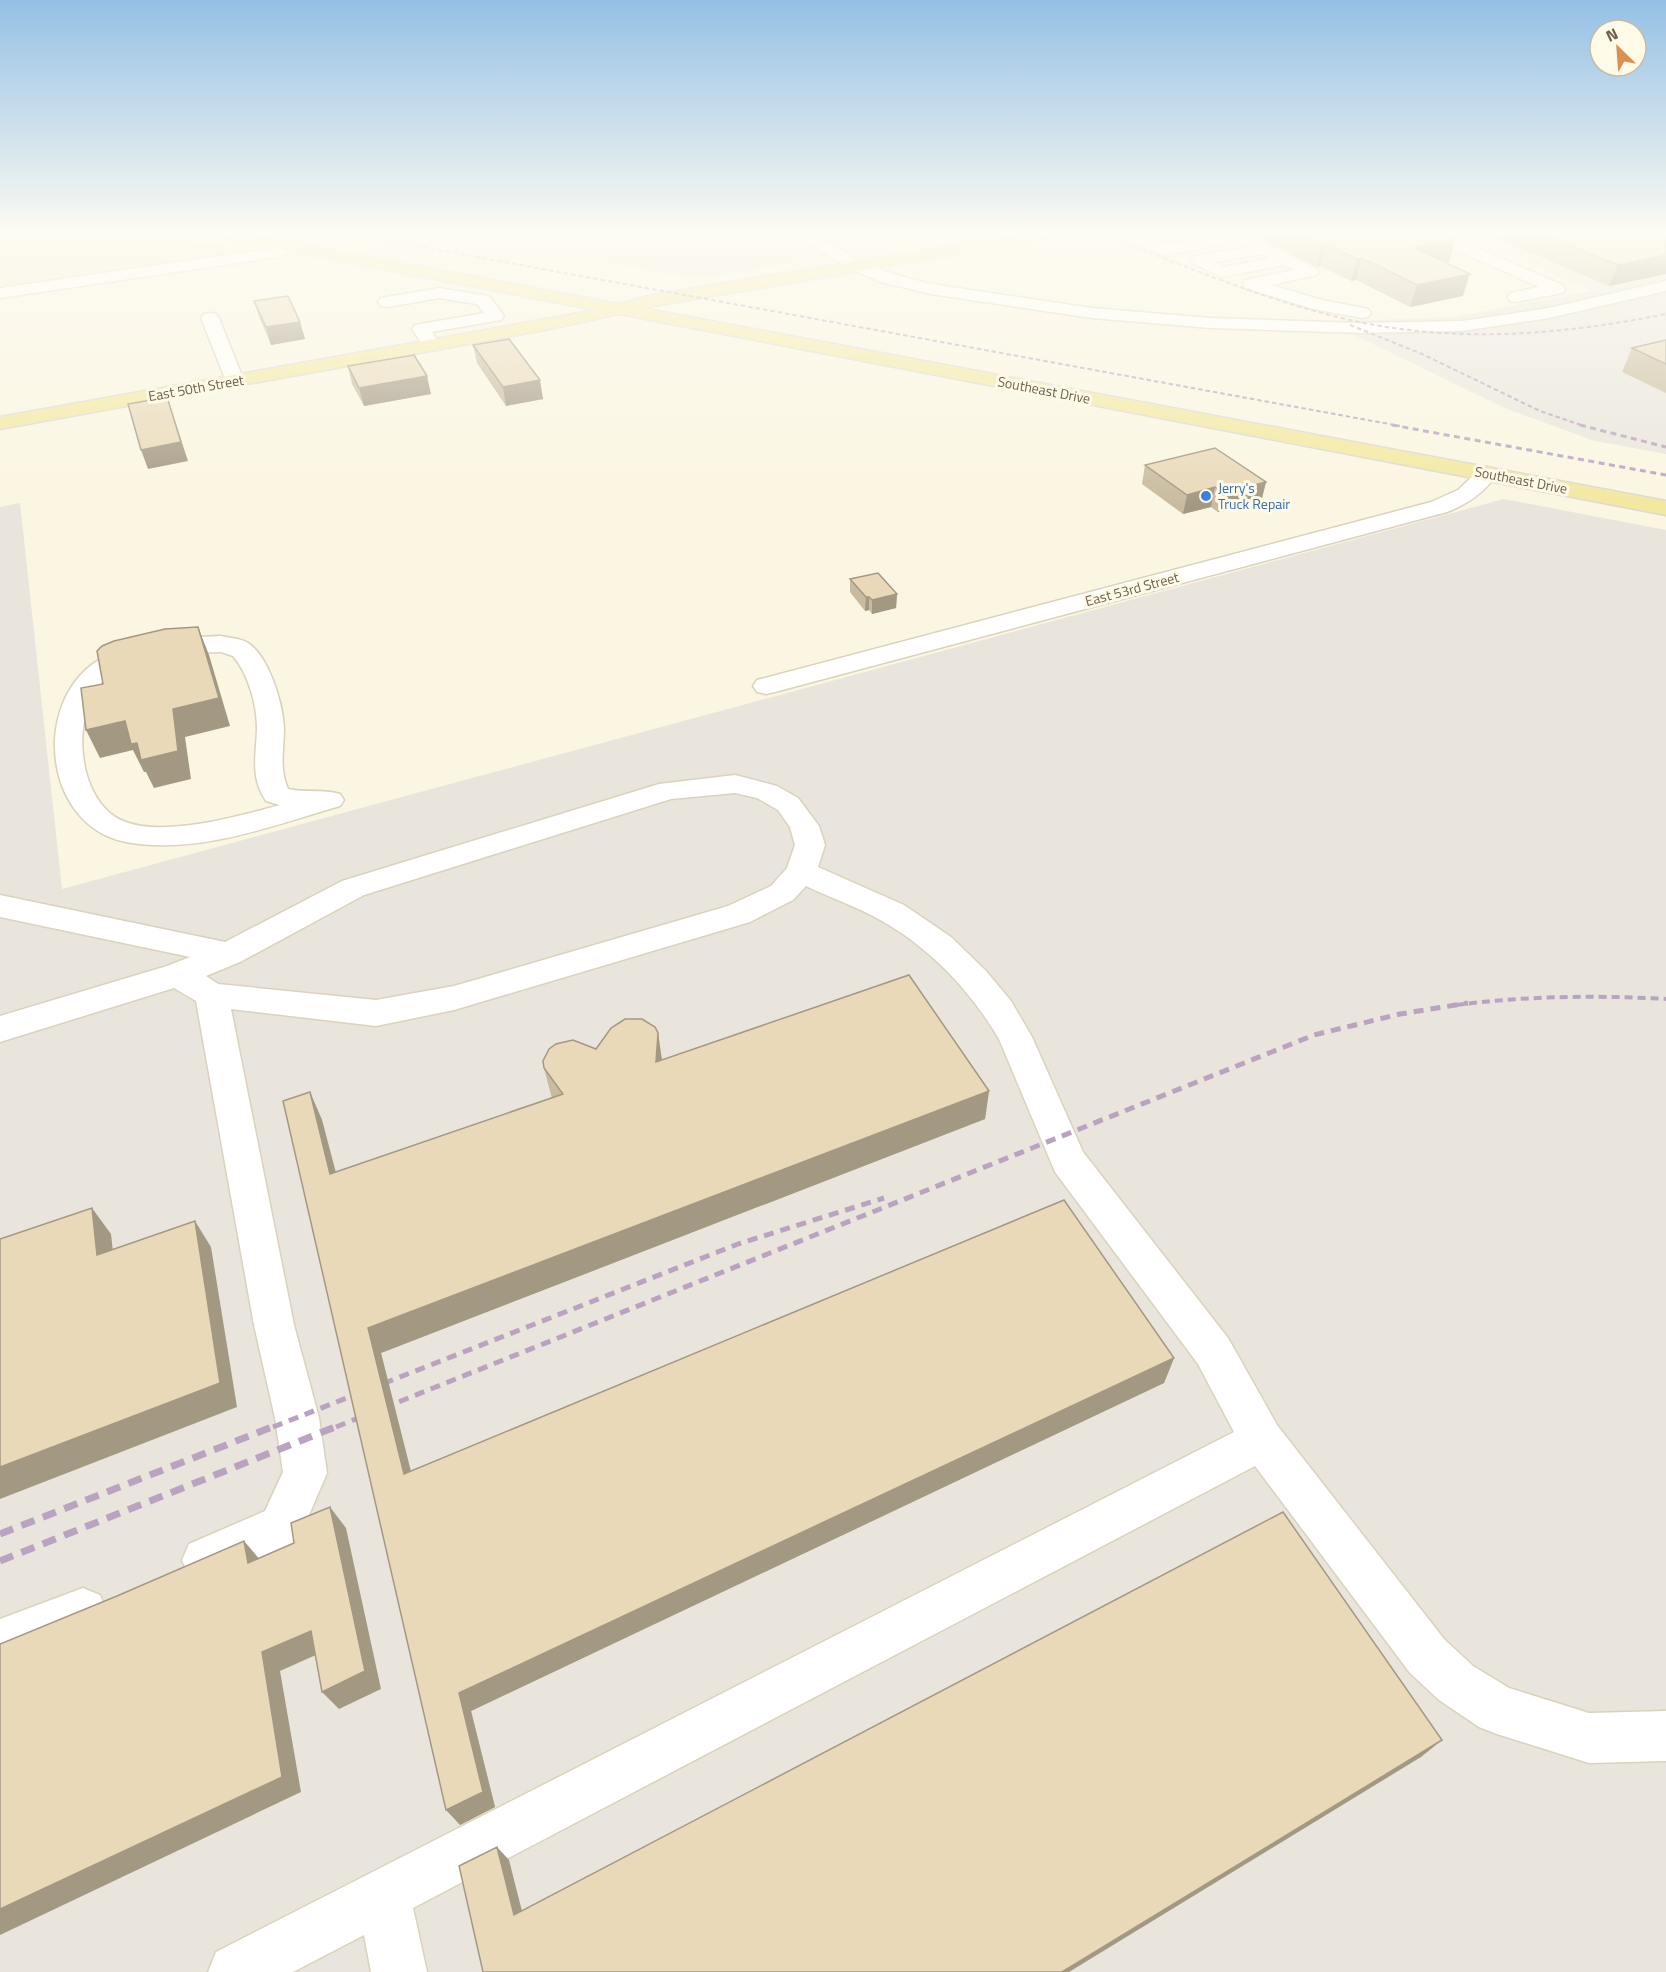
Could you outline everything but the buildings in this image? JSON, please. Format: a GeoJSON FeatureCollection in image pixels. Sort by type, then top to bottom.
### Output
{"type":"FeatureCollection","features":[{"type":"Feature","properties":{"kind":"main road"},"geometry":{"type":"LineString","coordinates":[[486,336],[512,323]]}},
{"type":"Feature","properties":{"kind":"main road","name":"East 50th Street"},"geometry":{"type":"LineString","coordinates":[[0,423],[549,323]]}},
{"type":"Feature","properties":{"kind":"main road","name":"Southeast Drive"},"geometry":{"type":"LineString","coordinates":[[702,323],[1666,508]]}},
{"type":"Feature","properties":{"kind":"street"},"geometry":{"type":"LineString","coordinates":[[212,323],[235,381]]}},
{"type":"Feature","properties":{"kind":"street"},"geometry":{"type":"LineString","coordinates":[[432,346],[421,328],[451,323]]}},
{"type":"Feature","properties":{"kind":"street"},"geometry":{"type":"LineString","coordinates":[[1212,323],[1303,327],[1452,326],[1485,323]]}},
{"type":"Feature","properties":{"kind":"street","name":"East 53rd Street"},"geometry":{"type":"LineString","coordinates":[[766,686],[1438,507],[1458,500],[1473,491],[1487,473]]}},
{"type":"Feature","properties":{"kind":"street"},"geometry":{"type":"LineString","coordinates":[[212,644],[236,646],[246,655],[257,673],[265,696],[270,719],[266,763],[268,778],[276,795],[306,802],[330,800],[202,834],[163,837],[122,832],[97,818],[80,799],[73,773],[68,730],[79,700],[90,680],[105,668],[125,659],[172,649],[212,644]]}},
{"type":"Feature","properties":{"kind":"street"},"geometry":{"type":"LineString","coordinates":[[0,1029],[194,985],[376,1012],[453,998],[739,914],[782,893],[801,872],[810,846],[804,826],[788,804],[767,792],[735,784],[669,790],[353,888],[229,954],[194,985]]}},
{"type":"Feature","properties":{"kind":"street"},"geometry":{"type":"LineString","coordinates":[[801,872],[893,913],[940,945],[974,979],[999,1010],[1016,1037],[1068,1161],[1213,1351],[1262,1440],[1427,1656],[1456,1683],[1497,1709],[1589,1738],[1666,1736]]}},
{"type":"Feature","properties":{"kind":"street"},"geometry":{"type":"LineString","coordinates":[[0,906],[229,954]]}},
{"type":"Feature","properties":{"kind":"street"},"geometry":{"type":"LineString","coordinates":[[175,1573],[281,1527],[305,1473],[297,1418],[194,985]]}},
{"type":"Feature","properties":{"kind":"street"},"geometry":{"type":"LineString","coordinates":[[236,1972],[1262,1440]]}},
{"type":"Feature","properties":{"kind":"street"},"geometry":{"type":"LineString","coordinates":[[0,1643],[122,1597]]}},
{"type":"Feature","properties":{"kind":"street"},"geometry":{"type":"LineString","coordinates":[[383,1895],[399,1972]]}},
{"type":"Feature","properties":{"kind":"shaded area"},"geometry":{"type":"Polygon","coordinates":[[[1329,323],[1666,323],[1666,454],[1595,441],[1507,409],[1329,323]]]}},
{"type":"Feature","properties":{"kind":"shaded area"},"geometry":{"type":"Polygon","coordinates":[[[1504,499],[1666,530],[1666,1972],[0,1972],[0,507],[20,503],[62,889],[1504,499]]]}},
{"type":"Feature","properties":{"kind":"railway"},"geometry":{"type":"LineString","coordinates":[[838,323],[1400,426]]}},
{"type":"Feature","properties":{"kind":"railway"},"geometry":{"type":"LineString","coordinates":[[1364,323],[1440,333],[1478,334],[1553,331],[1616,323]]}},
{"type":"Feature","properties":{"kind":"railway"},"geometry":{"type":"LineString","coordinates":[[1350,325],[1422,354],[1540,411],[1584,426]]}},
{"type":"Feature","properties":{"kind":"railway"},"geometry":{"type":"LineString","coordinates":[[1392,425],[1666,475]]}},
{"type":"Feature","properties":{"kind":"railway"},"geometry":{"type":"LineString","coordinates":[[1580,425],[1666,447]]}},
{"type":"Feature","properties":{"kind":"railway"},"geometry":{"type":"LineString","coordinates":[[1456,1005],[1561,997],[1666,999]]}},
{"type":"Feature","properties":{"kind":"railway"},"geometry":{"type":"LineString","coordinates":[[336,1427],[1314,1035],[1400,1014],[1468,1003]]}},
{"type":"Feature","properties":{"kind":"railway"},"geometry":{"type":"LineString","coordinates":[[273,1427],[738,1244],[884,1198]]}},
{"type":"Feature","properties":{"kind":"railway"},"geometry":{"type":"LineString","coordinates":[[0,1534],[277,1425]]}},
{"type":"Feature","properties":{"kind":"railway"},"geometry":{"type":"LineString","coordinates":[[0,1561],[340,1425]]}},
{"type":"Feature","properties":{"kind":"place","name":"Jerry's Truck Repair"},"geometry":{"type":"Point","coordinates":[1206,496]}}]}
